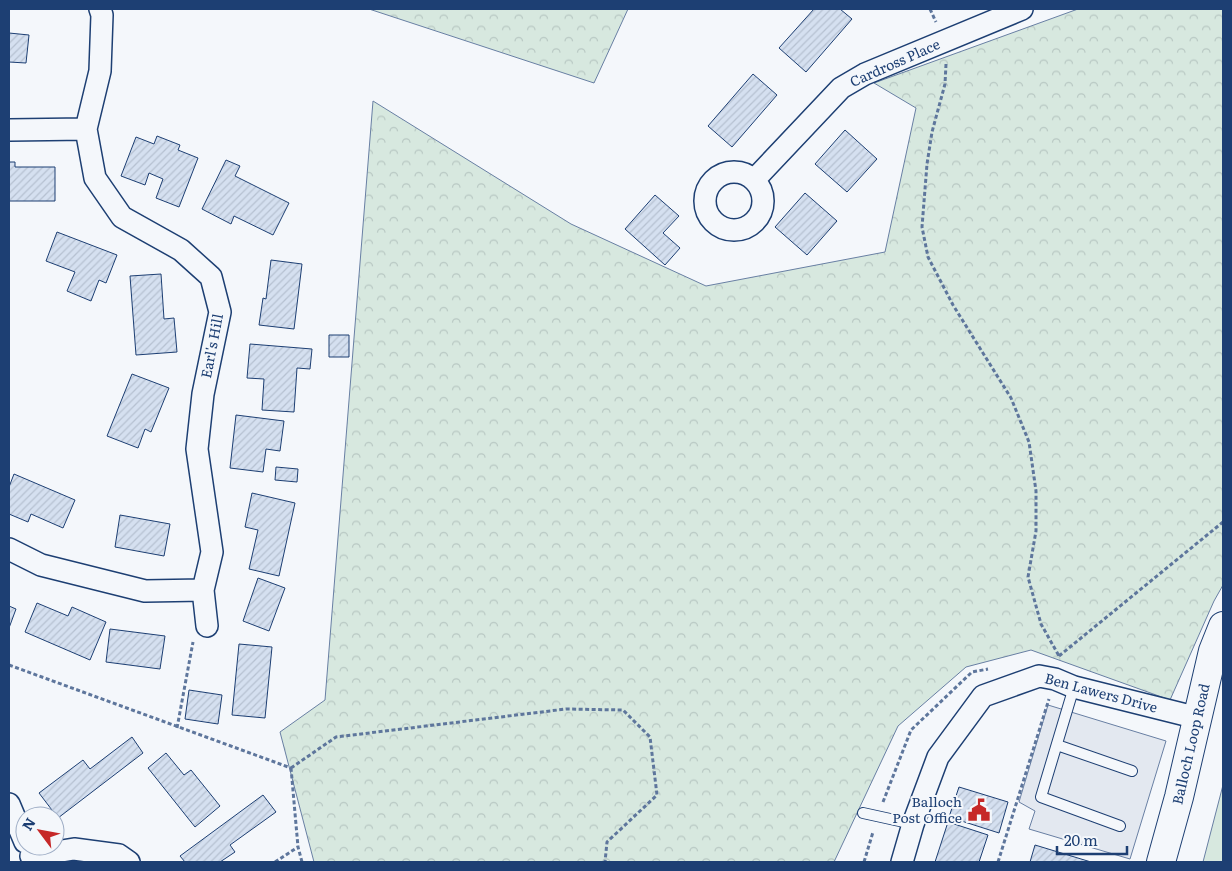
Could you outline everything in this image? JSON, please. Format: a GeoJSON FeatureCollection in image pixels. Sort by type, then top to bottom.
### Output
{"type":"FeatureCollection","features":[{"type":"Feature","properties":{"kind":"street","name":"Earl's Hill"},"geometry":{"type":"LineString","coordinates":[[100,9],[102,15],[100,71],[86,128],[96,178],[122,216],[181,250],[211,277],[220,312],[203,394],[197,449],[212,552],[203,590],[207,626]]}},
{"type":"Feature","properties":{"kind":"street","name":"Cardross Place"},"geometry":{"type":"LineString","coordinates":[[755,179],[842,88],[865,74],[1016,12]]}},
{"type":"Feature","properties":{"kind":"street"},"geometry":{"type":"LineString","coordinates":[[9,130],[86,128]]}},
{"type":"Feature","properties":{"kind":"street"},"geometry":{"type":"LineString","coordinates":[[9,549],[41,565],[145,592],[203,590]]}},
{"type":"Feature","properties":{"kind":"street","name":"Balloch Loop Road"},"geometry":{"type":"LineString","coordinates":[[1161,862],[1179,797],[1213,651],[1223,626]]}},
{"type":"Feature","properties":{"kind":"street","name":"Ben Lawers Drive"},"geometry":{"type":"LineString","coordinates":[[902,862],[913,824],[938,757],[983,696],[1038,676],[1198,718]]}},
{"type":"Feature","properties":{"kind":"street"},"geometry":{"type":"LineString","coordinates":[[9,804],[15,818]]}},
{"type":"Feature","properties":{"kind":"street"},"geometry":{"type":"LineString","coordinates":[[65,849],[119,855],[130,862]]}},
{"type":"Feature","properties":{"kind":"lane"},"geometry":{"type":"LineString","coordinates":[[1064,683],[1057,745],[1041,797],[1120,826]]}},
{"type":"Feature","properties":{"kind":"lane"},"geometry":{"type":"LineString","coordinates":[[1057,745],[1132,771]]}},
{"type":"Feature","properties":{"kind":"lane"},"geometry":{"type":"LineString","coordinates":[[863,813],[913,824]]}},
{"type":"Feature","properties":{"kind":"path"},"geometry":{"type":"LineString","coordinates":[[945,42],[945,84],[932,132],[927,164],[922,226],[928,257],[953,305],[1011,398],[1029,442],[1036,491],[1036,531],[1028,577],[1041,624],[1059,656],[1223,522]]}},
{"type":"Feature","properties":{"kind":"path"},"geometry":{"type":"LineString","coordinates":[[177,728],[194,636],[207,626]]}},
{"type":"Feature","properties":{"kind":"path"},"geometry":{"type":"LineString","coordinates":[[9,665],[290,768]]}},
{"type":"Feature","properties":{"kind":"path"},"geometry":{"type":"LineString","coordinates":[[998,862],[1064,683]]}},
{"type":"Feature","properties":{"kind":"path"},"geometry":{"type":"LineString","coordinates":[[290,768],[336,737],[566,709],[623,710],[650,737],[657,795],[607,842],[605,862]]}},
{"type":"Feature","properties":{"kind":"path"},"geometry":{"type":"LineString","coordinates":[[290,768],[298,847],[302,862]]}},
{"type":"Feature","properties":{"kind":"path"},"geometry":{"type":"LineString","coordinates":[[864,862],[878,816]]}},
{"type":"Feature","properties":{"kind":"path"},"geometry":{"type":"LineString","coordinates":[[275,862],[298,847]]}},
{"type":"Feature","properties":{"kind":"green space"},"geometry":{"type":"Polygon","coordinates":[[[369,9],[628,9],[594,83],[369,9]]]}},
{"type":"Feature","properties":{"kind":"green space"},"geometry":{"type":"Polygon","coordinates":[[[1078,9],[1223,9],[1223,585],[1170,700],[1031,650],[966,667],[898,726],[834,862],[314,862],[280,732],[325,700],[373,101],[571,224],[706,286],[885,252],[916,108],[874,83],[1078,9]]]}},
{"type":"Feature","properties":{"kind":"green space"},"geometry":{"type":"Polygon","coordinates":[[[1223,785],[1223,862],[1203,862],[1223,785]]]}},
{"type":"Feature","properties":{"kind":"shaded area"},"geometry":{"type":"Polygon","coordinates":[[[1048,705],[1166,741],[1130,859],[1029,829],[1035,811],[1019,802],[1048,705]]]}},
{"type":"Feature","properties":{"kind":"building"},"geometry":{"type":"Polygon","coordinates":[[[814,9],[840,9],[852,19],[806,72],[779,48],[814,9]]]}},
{"type":"Feature","properties":{"kind":"building"},"geometry":{"type":"Polygon","coordinates":[[[9,33],[29,35],[26,63],[9,62],[9,33]]]}},
{"type":"Feature","properties":{"kind":"building"},"geometry":{"type":"Polygon","coordinates":[[[753,74],[777,95],[732,147],[708,126],[753,74]]]}},
{"type":"Feature","properties":{"kind":"building"},"geometry":{"type":"Polygon","coordinates":[[[845,130],[877,159],[847,192],[815,164],[845,130]]]}},
{"type":"Feature","properties":{"kind":"building"},"geometry":{"type":"Polygon","coordinates":[[[157,136],[180,145],[178,150],[198,158],[179,207],[156,198],[163,179],[149,173],[145,185],[121,176],[136,137],[154,144],[157,136]]]}},
{"type":"Feature","properties":{"kind":"building"},"geometry":{"type":"Polygon","coordinates":[[[226,160],[240,166],[235,176],[289,203],[273,235],[234,216],[231,224],[202,209],[226,160]]]}},
{"type":"Feature","properties":{"kind":"building"},"geometry":{"type":"Polygon","coordinates":[[[9,162],[15,162],[15,167],[55,167],[55,201],[9,201],[9,162]]]}},
{"type":"Feature","properties":{"kind":"building"},"geometry":{"type":"Polygon","coordinates":[[[805,193],[837,221],[807,255],[775,227],[805,193]]]}},
{"type":"Feature","properties":{"kind":"building"},"geometry":{"type":"Polygon","coordinates":[[[655,195],[679,216],[663,233],[680,248],[665,265],[625,229],[655,195]]]}},
{"type":"Feature","properties":{"kind":"building"},"geometry":{"type":"Polygon","coordinates":[[[57,232],[117,255],[106,283],[99,280],[91,301],[67,291],[75,272],[46,261],[57,232]]]}},
{"type":"Feature","properties":{"kind":"building"},"geometry":{"type":"Polygon","coordinates":[[[271,260],[302,264],[294,329],[259,325],[263,298],[266,299],[271,260]]]}},
{"type":"Feature","properties":{"kind":"building"},"geometry":{"type":"Polygon","coordinates":[[[161,274],[164,319],[174,318],[177,352],[136,355],[130,276],[161,274]]]}},
{"type":"Feature","properties":{"kind":"building"},"geometry":{"type":"Polygon","coordinates":[[[329,335],[349,335],[349,357],[329,357],[329,335]]]}},
{"type":"Feature","properties":{"kind":"building"},"geometry":{"type":"Polygon","coordinates":[[[250,344],[312,349],[310,369],[297,368],[294,412],[262,410],[264,379],[247,378],[250,344]]]}},
{"type":"Feature","properties":{"kind":"building"},"geometry":{"type":"Polygon","coordinates":[[[132,374],[169,388],[151,432],[145,429],[138,448],[107,436],[132,374]]]}},
{"type":"Feature","properties":{"kind":"building"},"geometry":{"type":"Polygon","coordinates":[[[236,415],[284,421],[280,451],[266,449],[263,472],[230,468],[236,415]]]}},
{"type":"Feature","properties":{"kind":"building"},"geometry":{"type":"Polygon","coordinates":[[[276,467],[298,469],[297,482],[275,480],[276,467]]]}},
{"type":"Feature","properties":{"kind":"building"},"geometry":{"type":"Polygon","coordinates":[[[14,474],[75,500],[63,528],[31,514],[28,522],[9,514],[9,487],[14,474]]]}},
{"type":"Feature","properties":{"kind":"building"},"geometry":{"type":"Polygon","coordinates":[[[252,493],[295,503],[279,576],[249,569],[258,530],[245,527],[252,493]]]}},
{"type":"Feature","properties":{"kind":"building"},"geometry":{"type":"Polygon","coordinates":[[[120,515],[170,524],[164,556],[115,547],[120,515]]]}},
{"type":"Feature","properties":{"kind":"building"},"geometry":{"type":"Polygon","coordinates":[[[258,578],[285,588],[269,631],[243,621],[258,578]]]}},
{"type":"Feature","properties":{"kind":"building"},"geometry":{"type":"Polygon","coordinates":[[[37,603],[68,616],[72,607],[106,622],[90,660],[25,632],[37,603]]]}},
{"type":"Feature","properties":{"kind":"building"},"geometry":{"type":"Polygon","coordinates":[[[9,606],[16,609],[9,628],[9,606]]]}},
{"type":"Feature","properties":{"kind":"building"},"geometry":{"type":"Polygon","coordinates":[[[110,629],[165,636],[160,669],[106,662],[110,629]]]}},
{"type":"Feature","properties":{"kind":"building"},"geometry":{"type":"Polygon","coordinates":[[[239,644],[272,647],[265,718],[232,715],[239,644]]]}},
{"type":"Feature","properties":{"kind":"building"},"geometry":{"type":"Polygon","coordinates":[[[189,690],[222,695],[218,724],[185,719],[189,690]]]}},
{"type":"Feature","properties":{"kind":"building"},"geometry":{"type":"Polygon","coordinates":[[[132,737],[143,753],[65,813],[65,806],[49,806],[39,793],[83,760],[90,769],[132,737]]]}},
{"type":"Feature","properties":{"kind":"building"},"geometry":{"type":"Polygon","coordinates":[[[166,753],[184,775],[191,770],[220,806],[195,827],[148,768],[166,753]]]}},
{"type":"Feature","properties":{"kind":"building","name":"Balloch Post Office"},"geometry":{"type":"Polygon","coordinates":[[[959,787],[1008,802],[999,833],[949,817],[959,787]]]}},
{"type":"Feature","properties":{"kind":"building"},"geometry":{"type":"Polygon","coordinates":[[[263,795],[276,812],[230,845],[235,852],[220,862],[185,862],[180,856],[263,795]]]}},
{"type":"Feature","properties":{"kind":"building"},"geometry":{"type":"Polygon","coordinates":[[[948,822],[988,835],[979,862],[935,862],[948,822]]]}},
{"type":"Feature","properties":{"kind":"building"},"geometry":{"type":"Polygon","coordinates":[[[1035,845],[1091,862],[1030,862],[1035,845]]]}},
{"type":"Feature","properties":{"kind":"place","name":"Balloch Post Office"},"geometry":{"type":"Point","coordinates":[979,810]}}]}
